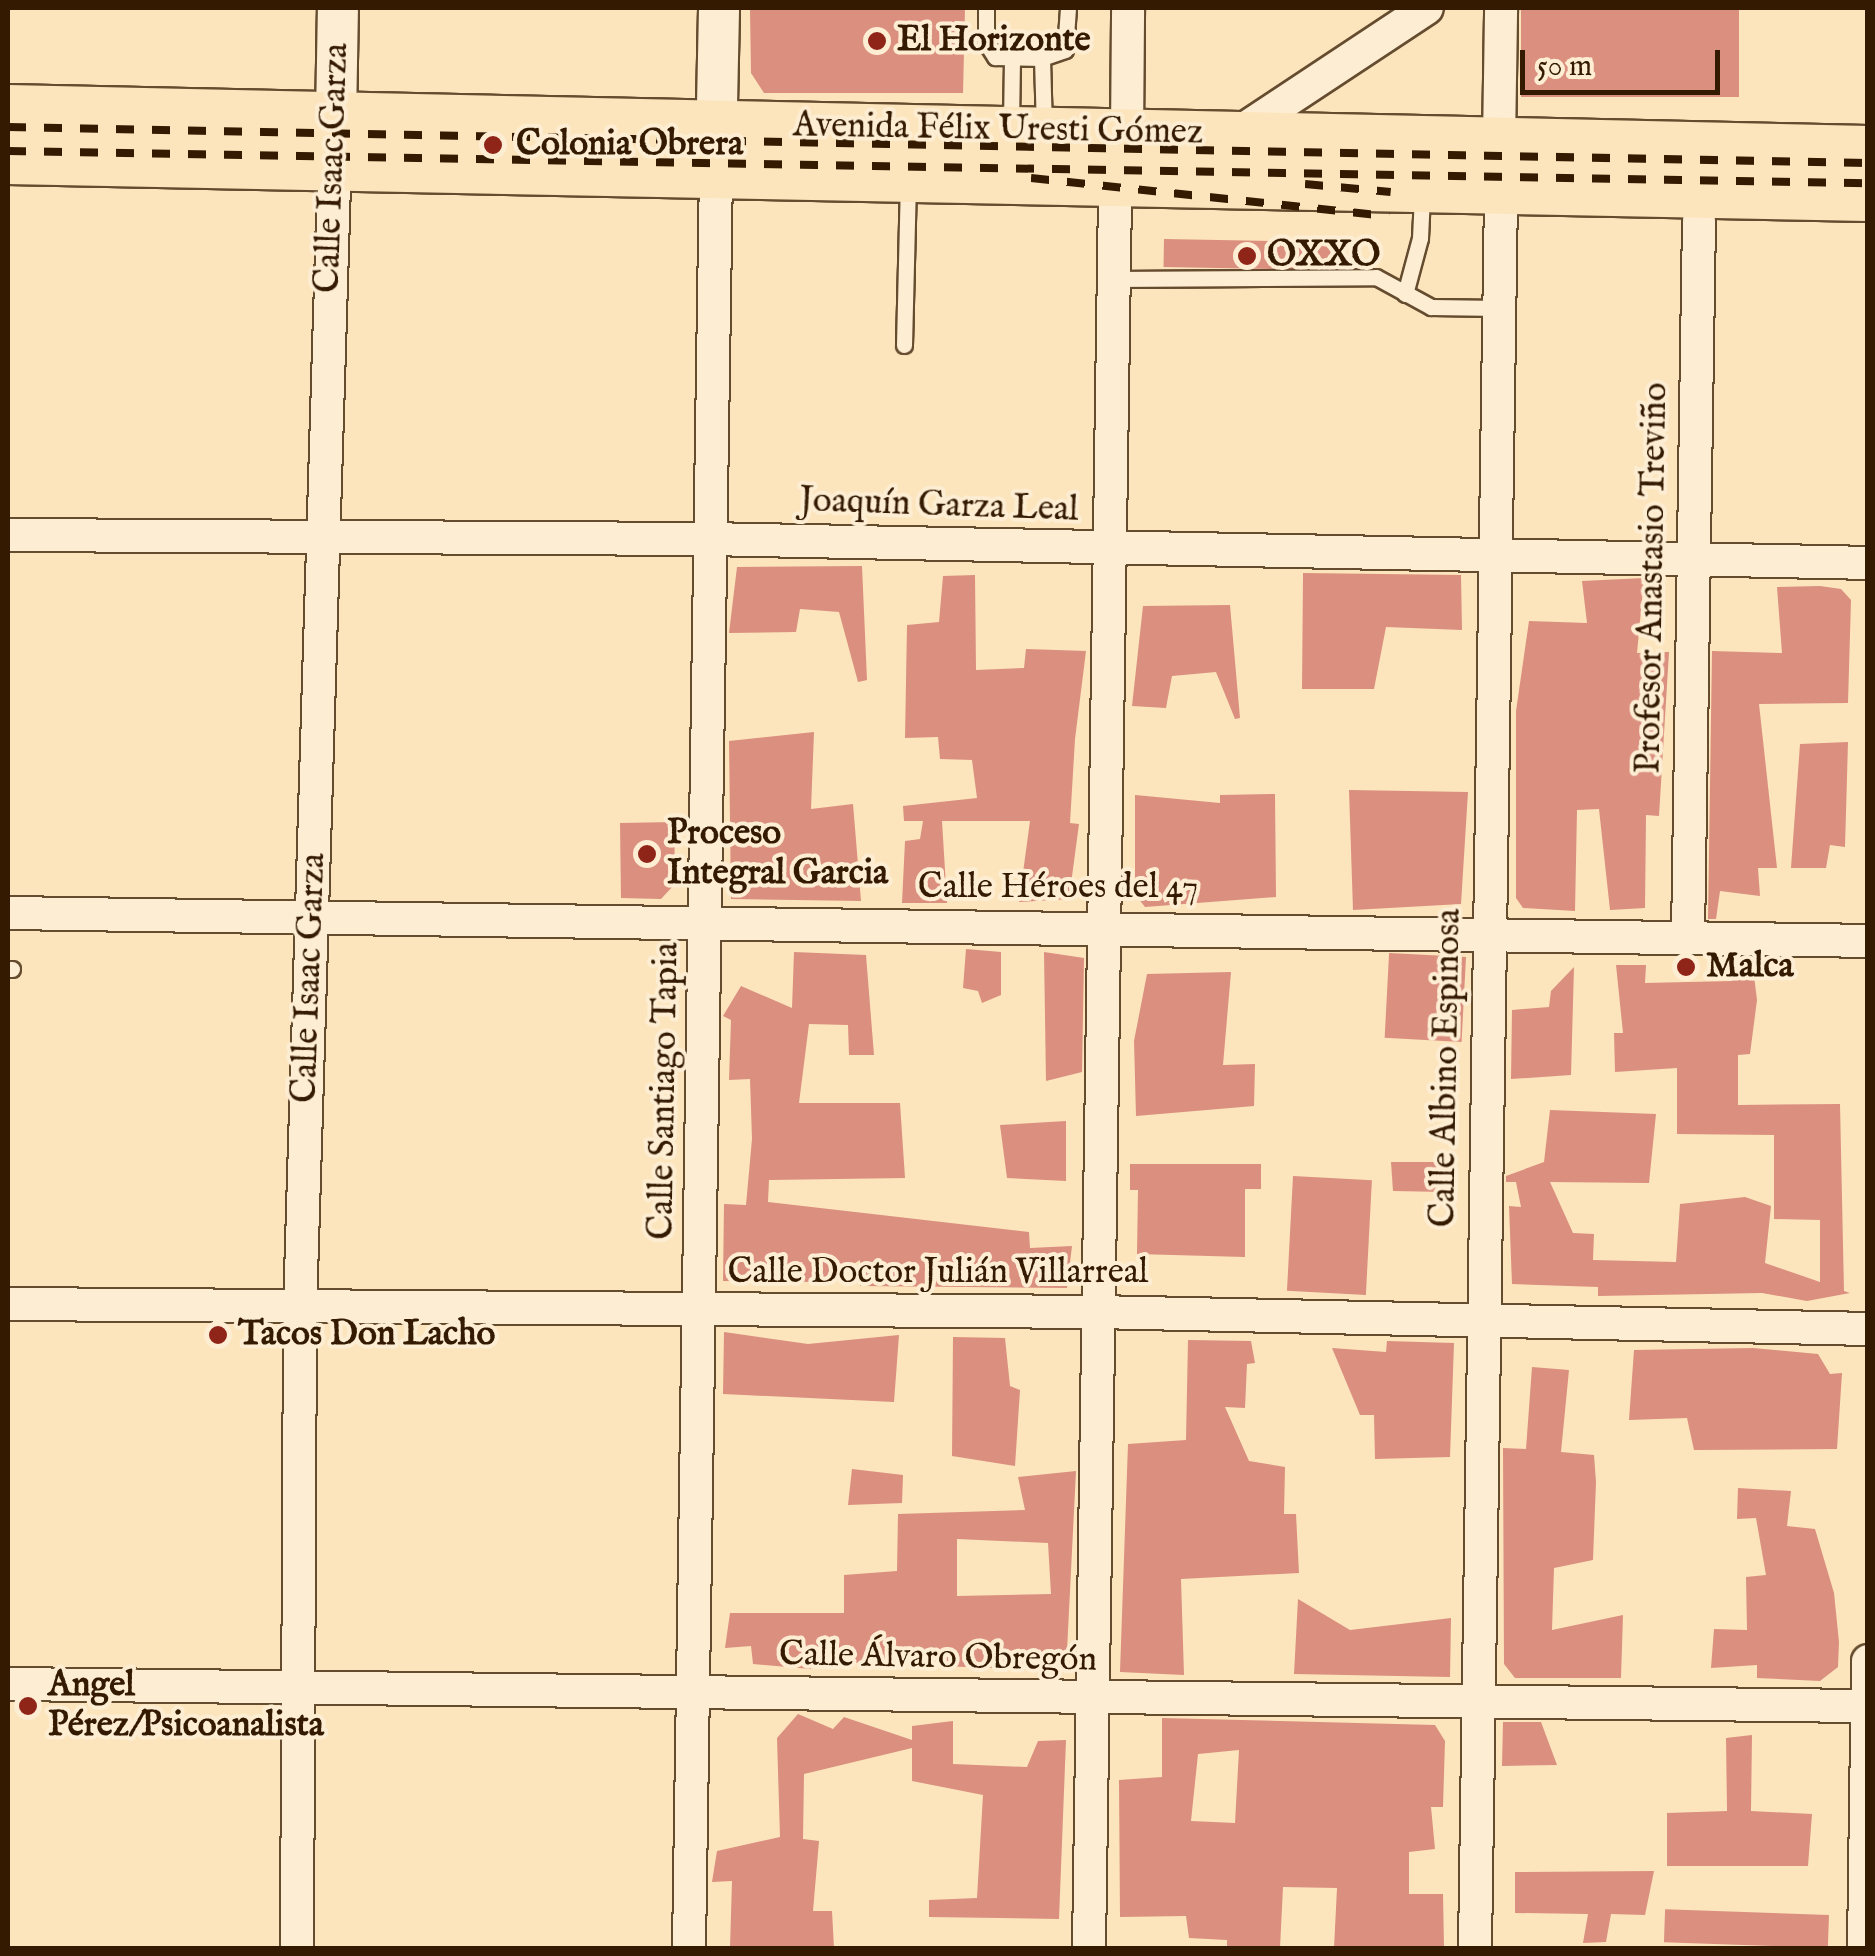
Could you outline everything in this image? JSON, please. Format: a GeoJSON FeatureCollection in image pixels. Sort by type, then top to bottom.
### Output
{"type":"FeatureCollection","features":[{"type":"Feature","properties":{"kind":"main road","name":"Avenida Félix Uresti Gómez"},"geometry":{"type":"LineString","coordinates":[[8,110],[716,174],[1115,186],[1422,188],[1500,166]]}},
{"type":"Feature","properties":{"kind":"main road","name":"Avenida Félix Uresti Gómez"},"geometry":{"type":"LineString","coordinates":[[8,159],[717,123],[1234,136],[1500,166],[1615,168],[1816,149],[1868,151]]}},
{"type":"Feature","properties":{"kind":"main road"},"geometry":{"type":"LineString","coordinates":[[1868,124],[1659,126],[1615,168],[1648,213],[1699,221],[1868,227]]}},
{"type":"Feature","properties":{"kind":"main road","name":"Avenida Félix Uresti Gómez"},"geometry":{"type":"LineString","coordinates":[[1615,168],[1767,193],[1868,196]]}},
{"type":"Feature","properties":{"kind":"street","name":"Calle Isaac Garza"},"geometry":{"type":"LineString","coordinates":[[297,1948],[302,1688],[300,1310],[338,8]]}},
{"type":"Feature","properties":{"kind":"street"},"geometry":{"type":"LineString","coordinates":[[716,174],[718,8]]}},
{"type":"Feature","properties":{"kind":"street"},"geometry":{"type":"LineString","coordinates":[[1127,133],[1128,8]]}},
{"type":"Feature","properties":{"kind":"street"},"geometry":{"type":"LineString","coordinates":[[1234,136],[1427,8]]}},
{"type":"Feature","properties":{"kind":"street","name":"Calle Albino Espinosa"},"geometry":{"type":"LineString","coordinates":[[1475,1948],[1482,1321],[1498,557],[1501,8]]}},
{"type":"Feature","properties":{"kind":"street","name":"Calle Santiago Tapia"},"geometry":{"type":"LineString","coordinates":[[689,1948],[697,1695],[707,925],[707,539],[716,174]]}},
{"type":"Feature","properties":{"kind":"street"},"geometry":{"type":"LineString","coordinates":[[1089,1948],[1115,186]]}},
{"type":"Feature","properties":{"kind":"street","name":"Profesor Anastasio Treviño"},"geometry":{"type":"LineString","coordinates":[[1688,936],[1699,221]]}},
{"type":"Feature","properties":{"kind":"street","name":"Joaquín Garza Leal"},"geometry":{"type":"LineString","coordinates":[[8,535],[320,541],[707,539],[1868,563]]}},
{"type":"Feature","properties":{"kind":"street","name":"Calle Héroes del 47"},"geometry":{"type":"LineString","coordinates":[[8,913],[1868,941]]}},
{"type":"Feature","properties":{"kind":"street","name":"Calle Doctor Julián Villarreal"},"geometry":{"type":"LineString","coordinates":[[8,1304],[702,1313],[1096,1312],[1868,1329]]}},
{"type":"Feature","properties":{"kind":"street"},"geometry":{"type":"LineString","coordinates":[[1864,1948],[1868,1662]]}},
{"type":"Feature","properties":{"kind":"street","name":"Calle Álvaro Obregón"},"geometry":{"type":"LineString","coordinates":[[8,1684],[1090,1700],[1867,1706]]}},
{"type":"Feature","properties":{"kind":"lane"},"geometry":{"type":"LineString","coordinates":[[986,8],[988,48],[996,57],[1042,58],[1065,50],[1068,8]]}},
{"type":"Feature","properties":{"kind":"lane"},"geometry":{"type":"LineString","coordinates":[[1012,57],[1028,132]]}},
{"type":"Feature","properties":{"kind":"lane"},"geometry":{"type":"LineString","coordinates":[[1028,132],[1042,58]]}},
{"type":"Feature","properties":{"kind":"lane"},"geometry":{"type":"LineString","coordinates":[[904,345],[908,179]]}},
{"type":"Feature","properties":{"kind":"lane"},"geometry":{"type":"LineString","coordinates":[[1405,294],[1420,238],[1422,188]]}},
{"type":"Feature","properties":{"kind":"lane"},"geometry":{"type":"LineString","coordinates":[[1114,279],[1376,277],[1431,307],[1500,308]]}},
{"type":"Feature","properties":{"kind":"building"},"geometry":{"type":"Polygon","coordinates":[[[750,8],[965,8],[963,93],[764,93],[751,73],[750,8]]]}},
{"type":"Feature","properties":{"kind":"building"},"geometry":{"type":"Polygon","coordinates":[[[1521,8],[1739,8],[1739,97],[1521,97],[1521,8]]]}},
{"type":"Feature","properties":{"kind":"building","name":"OXXO"},"geometry":{"type":"Polygon","coordinates":[[[1164,239],[1331,242],[1330,270],[1164,267],[1164,239]]]}},
{"type":"Feature","properties":{"kind":"building"},"geometry":{"type":"Polygon","coordinates":[[[862,566],[867,680],[858,682],[839,612],[800,609],[796,632],[729,633],[737,567],[862,566]]]}},
{"type":"Feature","properties":{"kind":"building"},"geometry":{"type":"Polygon","coordinates":[[[1303,573],[1461,575],[1462,630],[1386,627],[1374,689],[1302,689],[1303,573]]]}},
{"type":"Feature","properties":{"kind":"building"},"geometry":{"type":"Polygon","coordinates":[[[975,575],[976,670],[1024,668],[1026,649],[1086,651],[1075,739],[1070,823],[1079,824],[1069,899],[1019,902],[1030,821],[942,821],[947,903],[902,903],[905,841],[920,839],[923,821],[904,821],[903,806],[977,798],[972,760],[940,759],[938,737],[905,738],[907,625],[939,622],[943,576],[975,575]]]}},
{"type":"Feature","properties":{"kind":"building"},"geometry":{"type":"Polygon","coordinates":[[[1644,578],[1637,653],[1669,652],[1659,816],[1646,815],[1645,908],[1610,910],[1599,809],[1577,810],[1575,911],[1523,908],[1516,898],[1516,711],[1529,621],[1587,623],[1582,581],[1644,578]]]}},
{"type":"Feature","properties":{"kind":"building"},"geometry":{"type":"Polygon","coordinates":[[[1777,587],[1841,589],[1851,600],[1848,703],[1759,704],[1777,868],[1758,868],[1760,896],[1720,891],[1716,919],[1708,919],[1712,651],[1782,653],[1777,587]]]}},
{"type":"Feature","properties":{"kind":"building"},"geometry":{"type":"Polygon","coordinates":[[[1230,605],[1240,718],[1235,719],[1216,672],[1172,676],[1166,708],[1132,706],[1143,606],[1230,605]]]}},
{"type":"Feature","properties":{"kind":"building"},"geometry":{"type":"Polygon","coordinates":[[[814,732],[811,809],[853,804],[861,901],[731,899],[729,741],[814,732]]]}},
{"type":"Feature","properties":{"kind":"building"},"geometry":{"type":"Polygon","coordinates":[[[1848,742],[1845,847],[1830,845],[1826,868],[1791,868],[1800,744],[1848,742]]]}},
{"type":"Feature","properties":{"kind":"building"},"geometry":{"type":"Polygon","coordinates":[[[1349,790],[1468,792],[1461,904],[1353,910],[1349,790]]]}},
{"type":"Feature","properties":{"kind":"building"},"geometry":{"type":"Polygon","coordinates":[[[1275,794],[1276,897],[1145,907],[1135,894],[1135,795],[1220,803],[1220,795],[1275,794]]]}},
{"type":"Feature","properties":{"kind":"building","name":"Proceso Integral Garcia"},"geometry":{"type":"Polygon","coordinates":[[[675,822],[674,885],[661,899],[621,898],[620,823],[675,822]]]}},
{"type":"Feature","properties":{"kind":"building"},"geometry":{"type":"Polygon","coordinates":[[[966,949],[1001,952],[1001,995],[982,1003],[978,991],[963,988],[966,949]]]}},
{"type":"Feature","properties":{"kind":"building"},"geometry":{"type":"Polygon","coordinates":[[[794,952],[866,955],[874,1055],[849,1055],[848,1025],[809,1024],[799,1103],[900,1103],[905,1178],[769,1180],[768,1202],[1029,1232],[1030,1248],[1072,1246],[1067,1288],[860,1286],[860,1260],[823,1282],[723,1281],[724,1204],[746,1205],[752,1139],[750,1079],[729,1080],[731,1020],[723,1016],[741,986],[792,1008],[794,952]]]}},
{"type":"Feature","properties":{"kind":"building"},"geometry":{"type":"Polygon","coordinates":[[[1044,952],[1084,958],[1082,1072],[1046,1081],[1044,952]]]}},
{"type":"Feature","properties":{"kind":"building"},"geometry":{"type":"Polygon","coordinates":[[[1389,953],[1466,957],[1462,1042],[1385,1038],[1389,953]]]}},
{"type":"Feature","properties":{"kind":"building"},"geometry":{"type":"Polygon","coordinates":[[[1616,965],[1646,965],[1645,983],[1732,981],[1732,969],[1753,968],[1757,1000],[1750,1054],[1738,1055],[1738,1105],[1840,1104],[1844,1291],[1850,1293],[1807,1301],[1762,1293],[1598,1296],[1598,1287],[1512,1284],[1509,1206],[1521,1207],[1516,1182],[1506,1182],[1506,1176],[1544,1162],[1550,1110],[1656,1114],[1649,1183],[1550,1182],[1573,1233],[1594,1234],[1593,1260],[1676,1262],[1680,1204],[1745,1197],[1771,1206],[1765,1263],[1820,1282],[1820,1220],[1774,1219],[1774,1135],[1677,1134],[1677,1068],[1615,1072],[1614,1033],[1623,1033],[1616,965]]]}},
{"type":"Feature","properties":{"kind":"building"},"geometry":{"type":"Polygon","coordinates":[[[1574,967],[1571,1075],[1511,1079],[1512,1010],[1549,1007],[1551,991],[1574,967]]]}},
{"type":"Feature","properties":{"kind":"building"},"geometry":{"type":"Polygon","coordinates":[[[1231,972],[1223,1065],[1255,1064],[1254,1106],[1136,1116],[1134,1041],[1147,974],[1231,972]]]}},
{"type":"Feature","properties":{"kind":"building"},"geometry":{"type":"Polygon","coordinates":[[[1066,1121],[1066,1181],[1007,1178],[1000,1125],[1066,1121]]]}},
{"type":"Feature","properties":{"kind":"building"},"geometry":{"type":"Polygon","coordinates":[[[1391,1162],[1453,1162],[1446,1192],[1393,1191],[1391,1162]]]}},
{"type":"Feature","properties":{"kind":"building"},"geometry":{"type":"Polygon","coordinates":[[[1130,1164],[1261,1164],[1261,1189],[1245,1189],[1245,1257],[1137,1254],[1138,1190],[1130,1190],[1130,1164]]]}},
{"type":"Feature","properties":{"kind":"building"},"geometry":{"type":"Polygon","coordinates":[[[1293,1176],[1372,1180],[1366,1295],[1287,1291],[1293,1176]]]}},
{"type":"Feature","properties":{"kind":"building"},"geometry":{"type":"Polygon","coordinates":[[[724,1332],[808,1344],[899,1335],[894,1402],[723,1394],[724,1332]]]}},
{"type":"Feature","properties":{"kind":"building"},"geometry":{"type":"Polygon","coordinates":[[[953,1337],[1005,1338],[1010,1386],[1020,1390],[1015,1466],[952,1456],[953,1337]]]}},
{"type":"Feature","properties":{"kind":"building"},"geometry":{"type":"Polygon","coordinates":[[[1188,1340],[1251,1341],[1255,1363],[1247,1364],[1245,1408],[1225,1407],[1249,1461],[1285,1467],[1284,1514],[1296,1514],[1299,1573],[1181,1579],[1184,1675],[1120,1672],[1128,1444],[1186,1440],[1188,1340]]]}},
{"type":"Feature","properties":{"kind":"building"},"geometry":{"type":"Polygon","coordinates":[[[1387,1341],[1454,1343],[1450,1457],[1375,1459],[1374,1415],[1360,1415],[1332,1348],[1386,1352],[1387,1341]]]}},
{"type":"Feature","properties":{"kind":"building"},"geometry":{"type":"Polygon","coordinates":[[[1753,1348],[1818,1354],[1830,1374],[1842,1373],[1837,1449],[1694,1450],[1687,1418],[1629,1420],[1634,1350],[1753,1348]]]}},
{"type":"Feature","properties":{"kind":"building"},"geometry":{"type":"Polygon","coordinates":[[[1532,1367],[1569,1370],[1561,1452],[1594,1455],[1593,1560],[1554,1568],[1552,1630],[1623,1615],[1621,1678],[1515,1678],[1504,1664],[1503,1448],[1526,1449],[1532,1367]]]}},
{"type":"Feature","properties":{"kind":"building"},"geometry":{"type":"Polygon","coordinates":[[[852,1469],[903,1475],[902,1503],[848,1505],[852,1469]]]}},
{"type":"Feature","properties":{"kind":"building"},"geometry":{"type":"Polygon","coordinates":[[[1076,1471],[1066,1671],[811,1661],[811,1669],[753,1664],[751,1646],[725,1648],[730,1613],[844,1613],[844,1575],[897,1571],[898,1514],[1025,1510],[1018,1477],[1076,1471]],[[957,1539],[957,1596],[1051,1594],[1048,1543],[957,1539]]]}},
{"type":"Feature","properties":{"kind":"building"},"geometry":{"type":"Polygon","coordinates":[[[1738,1488],[1791,1491],[1787,1526],[1815,1529],[1834,1593],[1839,1642],[1838,1667],[1820,1681],[1757,1678],[1757,1665],[1711,1668],[1714,1629],[1747,1630],[1746,1577],[1766,1575],[1756,1518],[1737,1519],[1738,1488]]]}},
{"type":"Feature","properties":{"kind":"building"},"geometry":{"type":"Polygon","coordinates":[[[1298,1599],[1350,1630],[1451,1618],[1450,1677],[1294,1674],[1298,1599]]]}},
{"type":"Feature","properties":{"kind":"building"},"geometry":{"type":"Polygon","coordinates":[[[798,1714],[833,1729],[844,1717],[912,1740],[912,1726],[953,1721],[953,1764],[1027,1767],[1038,1741],[1066,1740],[1059,1919],[929,1917],[929,1900],[977,1898],[983,1795],[912,1781],[912,1748],[804,1774],[803,1839],[819,1841],[813,1911],[832,1911],[834,1948],[730,1948],[732,1881],[712,1882],[717,1851],[780,1837],[777,1738],[798,1714]]]}},
{"type":"Feature","properties":{"kind":"building"},"geometry":{"type":"Polygon","coordinates":[[[1162,1718],[1435,1725],[1445,1741],[1443,1807],[1431,1807],[1435,1849],[1409,1852],[1409,1894],[1443,1894],[1444,1948],[1334,1948],[1337,1888],[1283,1887],[1280,1948],[1227,1948],[1227,1940],[1189,1938],[1186,1916],[1120,1917],[1119,1780],[1162,1777],[1162,1718]],[[1239,1750],[1198,1754],[1191,1821],[1235,1823],[1239,1750]]]}},
{"type":"Feature","properties":{"kind":"building"},"geometry":{"type":"Polygon","coordinates":[[[1503,1722],[1541,1722],[1557,1765],[1502,1766],[1503,1722]]]}},
{"type":"Feature","properties":{"kind":"building"},"geometry":{"type":"Polygon","coordinates":[[[1752,1735],[1751,1811],[1812,1814],[1808,1866],[1667,1866],[1667,1813],[1727,1811],[1726,1738],[1752,1735]]]}},
{"type":"Feature","properties":{"kind":"building"},"geometry":{"type":"Polygon","coordinates":[[[1654,1871],[1645,1915],[1611,1914],[1606,1942],[1583,1943],[1588,1914],[1515,1913],[1515,1872],[1654,1871]]]}},
{"type":"Feature","properties":{"kind":"building"},"geometry":{"type":"Polygon","coordinates":[[[1665,1909],[1829,1915],[1828,1948],[1664,1942],[1665,1909]]]}},
{"type":"Feature","properties":{"kind":"railway"},"geometry":{"type":"LineString","coordinates":[[8,127],[1868,163]]}},
{"type":"Feature","properties":{"kind":"railway"},"geometry":{"type":"LineString","coordinates":[[8,151],[1868,183]]}},
{"type":"Feature","properties":{"kind":"railway"},"geometry":{"type":"LineString","coordinates":[[1031,178],[1389,216]]}},
{"type":"Feature","properties":{"kind":"railway"},"geometry":{"type":"LineString","coordinates":[[1305,184],[1391,192]]}},
{"type":"Feature","properties":{"kind":"place","name":"El Horizonte"},"geometry":{"type":"Point","coordinates":[877,41]}},
{"type":"Feature","properties":{"kind":"place","name":"Colonia Obrera"},"geometry":{"type":"Point","coordinates":[493,145]}},
{"type":"Feature","properties":{"kind":"place","name":"OXXO"},"geometry":{"type":"Point","coordinates":[1247,256]}},
{"type":"Feature","properties":{"kind":"place","name":"Proceso Integral Garcia"},"geometry":{"type":"Point","coordinates":[647,854]}},
{"type":"Feature","properties":{"kind":"place","name":"Malca"},"geometry":{"type":"Point","coordinates":[1686,967]}},
{"type":"Feature","properties":{"kind":"place","name":"Tacos Don Lacho"},"geometry":{"type":"Point","coordinates":[218,1335]}},
{"type":"Feature","properties":{"kind":"place","name":"Angel Pérez/Psicoanalista"},"geometry":{"type":"Point","coordinates":[28,1706]}}]}
